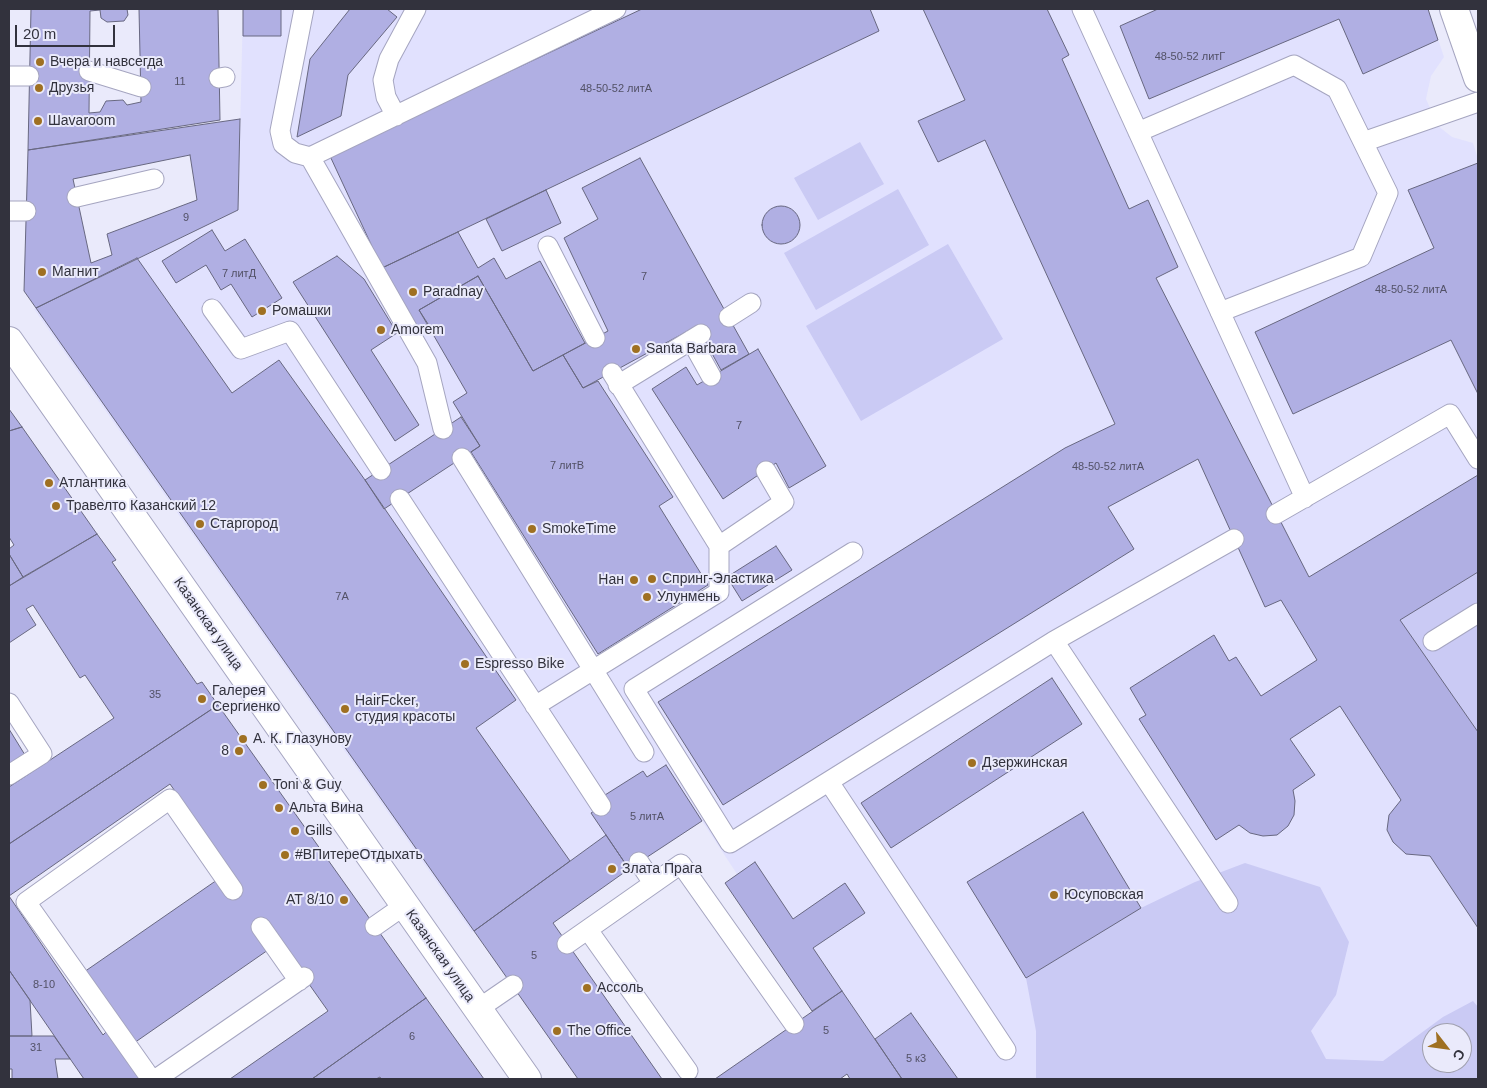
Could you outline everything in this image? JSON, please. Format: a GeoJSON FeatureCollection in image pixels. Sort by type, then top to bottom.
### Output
{"type":"FeatureCollection","features":[{"type":"Feature","properties":{"kind":"street"},"geometry":{"type":"LineString","coordinates":[[1454,9],[1478,78]]}},
{"type":"Feature","properties":{"kind":"street","name":"Казанская улица"},"geometry":{"type":"LineString","coordinates":[[13,357],[405,905],[527,1079]]}},
{"type":"Feature","properties":{"kind":"lane"},"geometry":{"type":"LineString","coordinates":[[304,9],[280,131],[283,144],[295,153],[310,157],[616,9]]}},
{"type":"Feature","properties":{"kind":"lane"},"geometry":{"type":"LineString","coordinates":[[396,116],[386,98],[383,80],[390,59],[416,9]]}},
{"type":"Feature","properties":{"kind":"lane"},"geometry":{"type":"LineString","coordinates":[[1083,9],[1305,498]]}},
{"type":"Feature","properties":{"kind":"lane"},"geometry":{"type":"LineString","coordinates":[[1138,132],[1294,65],[1337,89],[1388,194],[1361,257],[1220,312]]}},
{"type":"Feature","properties":{"kind":"lane"},"geometry":{"type":"LineString","coordinates":[[89,71],[141,87]]}},
{"type":"Feature","properties":{"kind":"lane"},"geometry":{"type":"LineString","coordinates":[[9,76],[29,76]]}},
{"type":"Feature","properties":{"kind":"lane"},"geometry":{"type":"LineString","coordinates":[[1363,142],[1478,102]]}},
{"type":"Feature","properties":{"kind":"lane"},"geometry":{"type":"LineString","coordinates":[[310,157],[427,362],[443,429]]}},
{"type":"Feature","properties":{"kind":"lane"},"geometry":{"type":"LineString","coordinates":[[77,197],[154,179]]}},
{"type":"Feature","properties":{"kind":"lane"},"geometry":{"type":"LineString","coordinates":[[548,246],[595,338]]}},
{"type":"Feature","properties":{"kind":"lane"},"geometry":{"type":"LineString","coordinates":[[729,317],[751,303]]}},
{"type":"Feature","properties":{"kind":"lane"},"geometry":{"type":"LineString","coordinates":[[212,309],[241,349],[290,331],[381,470]]}},
{"type":"Feature","properties":{"kind":"lane"},"geometry":{"type":"LineString","coordinates":[[535,706],[719,592],[719,546],[615,379],[696,337],[711,376]]}},
{"type":"Feature","properties":{"kind":"lane"},"geometry":{"type":"LineString","coordinates":[[1276,514],[1450,414],[1478,459]]}},
{"type":"Feature","properties":{"kind":"lane"},"geometry":{"type":"LineString","coordinates":[[462,458],[644,752]]}},
{"type":"Feature","properties":{"kind":"lane"},"geometry":{"type":"LineString","coordinates":[[719,546],[784,502],[766,471]]}},
{"type":"Feature","properties":{"kind":"lane"},"geometry":{"type":"LineString","coordinates":[[400,499],[602,806]]}},
{"type":"Feature","properties":{"kind":"lane"},"geometry":{"type":"LineString","coordinates":[[853,552],[634,689],[730,843],[1054,641],[1234,539]]}},
{"type":"Feature","properties":{"kind":"lane"},"geometry":{"type":"LineString","coordinates":[[1432,641],[1478,614]]}},
{"type":"Feature","properties":{"kind":"lane"},"geometry":{"type":"LineString","coordinates":[[1054,641],[1228,903]]}},
{"type":"Feature","properties":{"kind":"lane"},"geometry":{"type":"LineString","coordinates":[[9,703],[42,754],[9,775]]}},
{"type":"Feature","properties":{"kind":"lane"},"geometry":{"type":"LineString","coordinates":[[829,782],[1006,1050]]}},
{"type":"Feature","properties":{"kind":"lane"},"geometry":{"type":"LineString","coordinates":[[151,1079],[26,902],[170,799],[233,890]]}},
{"type":"Feature","properties":{"kind":"lane"},"geometry":{"type":"LineString","coordinates":[[639,862],[653,883]]}},
{"type":"Feature","properties":{"kind":"lane"},"geometry":{"type":"LineString","coordinates":[[567,944],[681,864],[794,1024]]}},
{"type":"Feature","properties":{"kind":"lane"},"geometry":{"type":"LineString","coordinates":[[375,926],[405,905]]}},
{"type":"Feature","properties":{"kind":"lane"},"geometry":{"type":"LineString","coordinates":[[156,1079],[301,979],[260,927]]}},
{"type":"Feature","properties":{"kind":"lane"},"geometry":{"type":"LineString","coordinates":[[588,930],[688,1071]]}},
{"type":"Feature","properties":{"kind":"lane"},"geometry":{"type":"LineString","coordinates":[[478,1009],[513,986]]}},
{"type":"Feature","properties":{"kind":"shaded area"},"geometry":{"type":"Polygon","coordinates":[[[243,9],[1428,9],[1444,57],[1431,76],[1426,99],[1438,126],[1452,137],[1473,143],[1478,159],[1478,1079],[958,1079],[911,1013],[875,1039],[842,991],[812,1011],[725,883],[737,874],[702,821],[629,869],[606,835],[472,932],[34,309],[238,210],[243,9]]]}},
{"type":"Feature","properties":{"kind":"shaded area"},"geometry":{"type":"Polygon","coordinates":[[[860,142],[884,184],[818,220],[794,178],[860,142]]]}},
{"type":"Feature","properties":{"kind":"shaded area"},"geometry":{"type":"Polygon","coordinates":[[[898,189],[929,245],[816,310],[784,253],[898,189]]]}},
{"type":"Feature","properties":{"kind":"shaded area"},"geometry":{"type":"Polygon","coordinates":[[[948,244],[1003,339],[861,421],[806,326],[948,244]]]}},
{"type":"Feature","properties":{"kind":"shaded area"},"geometry":{"type":"Polygon","coordinates":[[[1478,572],[1478,732],[1400,620],[1478,572]]]}},
{"type":"Feature","properties":{"kind":"shaded area"},"geometry":{"type":"Polygon","coordinates":[[[1245,863],[1320,887],[1349,942],[1336,995],[1311,1031],[1326,1059],[1383,1061],[1422,1032],[1422,1073],[1472,1073],[1472,1023],[1435,1023],[1473,1001],[1478,1007],[1478,1079],[1036,1079],[1036,1031],[1026,978],[1141,908],[1195,882],[1245,863]]]}},
{"type":"Feature","properties":{"kind":"building"},"geometry":{"type":"Polygon","coordinates":[[[31,9],[127,9],[128,15],[124,21],[107,22],[101,18],[100,10],[90,11],[89,113],[100,112],[106,101],[123,100],[127,105],[141,102],[139,9],[218,9],[220,120],[28,150],[31,9]]]}},
{"type":"Feature","properties":{"kind":"building"},"geometry":{"type":"Polygon","coordinates":[[[243,9],[281,9],[281,36],[243,36],[243,9]]]}},
{"type":"Feature","properties":{"kind":"building"},"geometry":{"type":"Polygon","coordinates":[[[350,9],[387,9],[397,17],[348,75],[341,116],[297,137],[310,59],[350,9]]]}},
{"type":"Feature","properties":{"kind":"building"},"geometry":{"type":"Polygon","coordinates":[[[642,9],[870,9],[879,31],[382,268],[330,156],[642,9]]]}},
{"type":"Feature","properties":{"kind":"building"},"geometry":{"type":"Polygon","coordinates":[[[923,9],[1047,9],[1069,55],[1062,59],[1129,209],[1148,200],[1178,267],[1156,278],[1309,577],[1478,475],[1478,572],[1400,620],[1478,732],[1478,928],[1430,856],[1406,854],[1393,842],[1387,830],[1389,815],[1401,800],[1340,706],[1290,739],[1315,775],[1293,790],[1295,801],[1294,815],[1288,826],[1277,835],[1263,836],[1250,833],[1239,825],[1216,840],[1139,719],[1146,715],[1130,688],[1214,635],[1229,661],[1236,657],[1261,696],[1317,660],[1281,600],[1265,607],[1198,459],[1108,507],[1134,549],[723,805],[658,702],[1065,448],[1115,424],[985,140],[938,162],[918,121],[965,100],[923,9]]]}},
{"type":"Feature","properties":{"kind":"building"},"geometry":{"type":"Polygon","coordinates":[[[1158,9],[1428,9],[1438,40],[1363,74],[1339,19],[1149,99],[1120,26],[1158,9]]]}},
{"type":"Feature","properties":{"kind":"building"},"geometry":{"type":"Polygon","coordinates":[[[240,119],[238,210],[36,308],[24,291],[28,150],[240,119]],[[190,155],[73,179],[91,263],[112,255],[107,234],[197,200],[190,155]]]}},
{"type":"Feature","properties":{"kind":"building"},"geometry":{"type":"Polygon","coordinates":[[[640,158],[749,354],[721,370],[697,326],[583,388],[563,355],[608,331],[564,238],[598,219],[582,188],[640,158]]]}},
{"type":"Feature","properties":{"kind":"building"},"geometry":{"type":"Polygon","coordinates":[[[1478,163],[1478,394],[1451,340],[1293,414],[1255,332],[1434,248],[1408,190],[1478,163]]]}},
{"type":"Feature","properties":{"kind":"building"},"geometry":{"type":"Polygon","coordinates":[[[546,190],[561,223],[502,251],[486,219],[546,190]]]}},
{"type":"Feature","properties":{"kind":"building"},"geometry":{"type":"Polygon","coordinates":[[[781,206],[788,207],[794,212],[799,218],[799,232],[794,238],[788,243],[781,244],[774,243],[768,238],[763,232],[762,225],[763,218],[768,212],[774,207],[781,206]]]}},
{"type":"Feature","properties":{"kind":"building"},"geometry":{"type":"Polygon","coordinates":[[[212,230],[225,251],[245,239],[282,298],[252,317],[231,284],[221,290],[206,265],[176,283],[162,261],[212,230]]]}},
{"type":"Feature","properties":{"kind":"building"},"geometry":{"type":"Polygon","coordinates":[[[458,232],[478,268],[494,258],[506,279],[540,261],[585,343],[533,371],[478,276],[419,310],[428,324],[418,329],[382,268],[458,232]]]}},
{"type":"Feature","properties":{"kind":"building"},"geometry":{"type":"Polygon","coordinates":[[[337,256],[364,279],[397,333],[371,350],[419,425],[395,441],[293,282],[337,256]]]}},
{"type":"Feature","properties":{"kind":"building"},"geometry":{"type":"Polygon","coordinates":[[[137,258],[232,393],[279,360],[365,480],[516,700],[476,728],[570,861],[474,931],[36,308],[137,258]]]}},
{"type":"Feature","properties":{"kind":"building"},"geometry":{"type":"Polygon","coordinates":[[[478,276],[533,371],[563,355],[583,388],[598,381],[673,497],[659,506],[708,585],[598,654],[471,452],[480,446],[453,402],[467,393],[419,310],[478,276]]]}},
{"type":"Feature","properties":{"kind":"building"},"geometry":{"type":"Polygon","coordinates":[[[758,349],[826,466],[789,488],[776,463],[723,499],[652,389],[686,367],[697,385],[758,349]]]}},
{"type":"Feature","properties":{"kind":"building"},"geometry":{"type":"Polygon","coordinates":[[[9,409],[22,427],[9,431],[9,409]]]}},
{"type":"Feature","properties":{"kind":"building"},"geometry":{"type":"Polygon","coordinates":[[[461,417],[480,446],[384,509],[365,480],[461,417]]]}},
{"type":"Feature","properties":{"kind":"building"},"geometry":{"type":"Polygon","coordinates":[[[22,427],[97,534],[23,577],[9,554],[9,549],[14,545],[9,537],[9,431],[22,427]]]}},
{"type":"Feature","properties":{"kind":"building"},"geometry":{"type":"Polygon","coordinates":[[[97,534],[116,560],[112,562],[197,684],[202,682],[218,705],[9,844],[9,787],[114,718],[85,675],[80,678],[33,605],[26,609],[36,625],[9,643],[9,586],[97,534]]]}},
{"type":"Feature","properties":{"kind":"building"},"geometry":{"type":"Polygon","coordinates":[[[776,546],[792,570],[742,601],[727,577],[776,546]]]}},
{"type":"Feature","properties":{"kind":"building"},"geometry":{"type":"Polygon","coordinates":[[[9,554],[23,577],[9,586],[9,554]]]}},
{"type":"Feature","properties":{"kind":"building","name":"Дзержинская"},"geometry":{"type":"Polygon","coordinates":[[[1052,678],[1082,724],[891,848],[861,803],[1052,678]]]}},
{"type":"Feature","properties":{"kind":"building"},"geometry":{"type":"Polygon","coordinates":[[[218,705],[426,998],[312,1079],[230,1079],[328,1011],[304,977],[268,950],[134,1043],[84,972],[217,880],[240,885],[170,784],[9,896],[9,844],[218,705]]]}},
{"type":"Feature","properties":{"kind":"building"},"geometry":{"type":"Polygon","coordinates":[[[9,729],[25,755],[9,766],[9,729]]]}},
{"type":"Feature","properties":{"kind":"building"},"geometry":{"type":"Polygon","coordinates":[[[666,765],[702,821],[629,869],[591,813],[609,801],[605,795],[643,771],[647,777],[666,765]]]}},
{"type":"Feature","properties":{"kind":"building","name":"Юсуповская"},"geometry":{"type":"Polygon","coordinates":[[[1083,812],[1141,908],[1026,978],[967,882],[1083,812]]]}},
{"type":"Feature","properties":{"kind":"building"},"geometry":{"type":"Polygon","coordinates":[[[606,835],[629,869],[553,923],[662,1079],[578,1079],[474,931],[606,835]]]}},
{"type":"Feature","properties":{"kind":"building"},"geometry":{"type":"Polygon","coordinates":[[[755,862],[793,919],[845,883],[865,913],[813,948],[842,991],[812,1011],[725,883],[755,862]]]}},
{"type":"Feature","properties":{"kind":"building"},"geometry":{"type":"Polygon","coordinates":[[[9,896],[103,1035],[106,1032],[140,1079],[84,1079],[9,970],[9,896]]]}},
{"type":"Feature","properties":{"kind":"building"},"geometry":{"type":"Polygon","coordinates":[[[9,970],[30,1000],[32,1036],[9,1036],[9,970]]]}},
{"type":"Feature","properties":{"kind":"building"},"geometry":{"type":"Polygon","coordinates":[[[842,991],[902,1079],[850,1079],[847,1074],[840,1079],[715,1079],[842,991]]]}},
{"type":"Feature","properties":{"kind":"building"},"geometry":{"type":"Polygon","coordinates":[[[426,998],[484,1079],[381,1079],[380,1077],[376,1079],[312,1079],[426,998]]]}},
{"type":"Feature","properties":{"kind":"building"},"geometry":{"type":"Polygon","coordinates":[[[911,1013],[958,1079],[902,1079],[875,1039],[911,1013]]]}},
{"type":"Feature","properties":{"kind":"building"},"geometry":{"type":"Polygon","coordinates":[[[9,1036],[54,1036],[70,1059],[55,1059],[58,1079],[12,1079],[12,1069],[9,1069],[9,1036]]]}},
{"type":"Feature","properties":{"kind":"place","name":"Вчера и навсегда"},"geometry":{"type":"Point","coordinates":[40,62]}},
{"type":"Feature","properties":{"kind":"place","name":"Друзья"},"geometry":{"type":"Point","coordinates":[39,88]}},
{"type":"Feature","properties":{"kind":"place","name":"Шavaroom"},"geometry":{"type":"Point","coordinates":[38,121]}},
{"type":"Feature","properties":{"kind":"place","name":"Магнит"},"geometry":{"type":"Point","coordinates":[42,272]}},
{"type":"Feature","properties":{"kind":"place","name":"Paradnay"},"geometry":{"type":"Point","coordinates":[413,292]}},
{"type":"Feature","properties":{"kind":"place","name":"Ромашки"},"geometry":{"type":"Point","coordinates":[262,311]}},
{"type":"Feature","properties":{"kind":"place","name":"Amorem"},"geometry":{"type":"Point","coordinates":[381,330]}},
{"type":"Feature","properties":{"kind":"place","name":"Santa Barbara"},"geometry":{"type":"Point","coordinates":[636,349]}},
{"type":"Feature","properties":{"kind":"place","name":"Атлантика"},"geometry":{"type":"Point","coordinates":[49,483]}},
{"type":"Feature","properties":{"kind":"place","name":"Травелто Казанский 12"},"geometry":{"type":"Point","coordinates":[56,506]}},
{"type":"Feature","properties":{"kind":"place","name":"Старгород"},"geometry":{"type":"Point","coordinates":[200,524]}},
{"type":"Feature","properties":{"kind":"place","name":"SmokeTime"},"geometry":{"type":"Point","coordinates":[532,529]}},
{"type":"Feature","properties":{"kind":"place","name":"Спринг-Эластика"},"geometry":{"type":"Point","coordinates":[652,579]}},
{"type":"Feature","properties":{"kind":"place","name":"Нан"},"geometry":{"type":"Point","coordinates":[634,580]}},
{"type":"Feature","properties":{"kind":"place","name":"Улунмень"},"geometry":{"type":"Point","coordinates":[647,597]}},
{"type":"Feature","properties":{"kind":"place","name":"Espresso Bike"},"geometry":{"type":"Point","coordinates":[465,664]}},
{"type":"Feature","properties":{"kind":"place","name":"Галерея Сергиенко"},"geometry":{"type":"Point","coordinates":[202,699]}},
{"type":"Feature","properties":{"kind":"place","name":"HairFcker, студия красоты"},"geometry":{"type":"Point","coordinates":[345,709]}},
{"type":"Feature","properties":{"kind":"place","name":"А. К. Глазунову"},"geometry":{"type":"Point","coordinates":[243,739]}},
{"type":"Feature","properties":{"kind":"place","name":"8"},"geometry":{"type":"Point","coordinates":[239,751]}},
{"type":"Feature","properties":{"kind":"place","name":"Дзержинская"},"geometry":{"type":"Point","coordinates":[972,763]}},
{"type":"Feature","properties":{"kind":"place","name":"Toni & Guy"},"geometry":{"type":"Point","coordinates":[263,785]}},
{"type":"Feature","properties":{"kind":"place","name":"Альта Вина"},"geometry":{"type":"Point","coordinates":[279,808]}},
{"type":"Feature","properties":{"kind":"place","name":"Gills"},"geometry":{"type":"Point","coordinates":[295,831]}},
{"type":"Feature","properties":{"kind":"place","name":"#ВПитереОтдыхать"},"geometry":{"type":"Point","coordinates":[285,855]}},
{"type":"Feature","properties":{"kind":"place","name":"Злата Прага"},"geometry":{"type":"Point","coordinates":[612,869]}},
{"type":"Feature","properties":{"kind":"place","name":"Юсуповская"},"geometry":{"type":"Point","coordinates":[1054,895]}},
{"type":"Feature","properties":{"kind":"place","name":"AT 8/10"},"geometry":{"type":"Point","coordinates":[344,900]}},
{"type":"Feature","properties":{"kind":"place","name":"Ассоль"},"geometry":{"type":"Point","coordinates":[587,988]}},
{"type":"Feature","properties":{"kind":"place","name":"The Office"},"geometry":{"type":"Point","coordinates":[557,1031]}}]}
